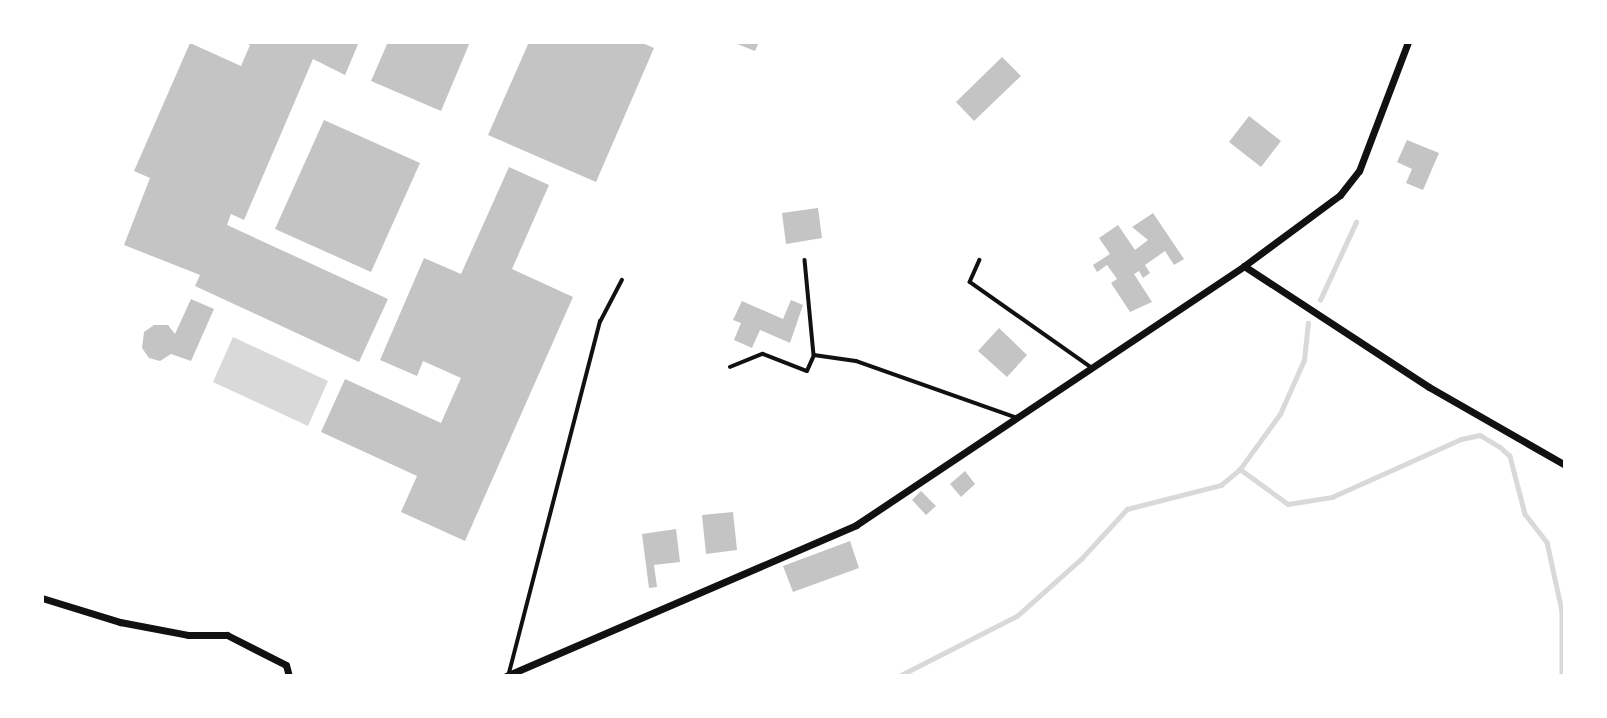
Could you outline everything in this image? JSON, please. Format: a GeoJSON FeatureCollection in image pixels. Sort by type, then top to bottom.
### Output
{"type":"FeatureCollection","features":[{"type":"Feature","properties":{"kind":"street"},"geometry":{"type":"LineString","coordinates":[[507,675],[856,525],[1244,266],[1340,195],[1359,171],[1408,42]]}},
{"type":"Feature","properties":{"kind":"street"},"geometry":{"type":"LineString","coordinates":[[1244,266],[1429,387],[1565,465]]}},
{"type":"Feature","properties":{"kind":"street"},"geometry":{"type":"LineString","coordinates":[[42,598],[54,605],[174,633],[227,635],[286,664],[289,676]]}},
{"type":"Feature","properties":{"kind":"lane"},"geometry":{"type":"LineString","coordinates":[[730,367],[763,354],[807,371],[814,355],[805,260]]}},
{"type":"Feature","properties":{"kind":"lane"},"geometry":{"type":"LineString","coordinates":[[981,260],[970,282],[1092,367]]}},
{"type":"Feature","properties":{"kind":"lane"},"geometry":{"type":"LineString","coordinates":[[507,675],[600,323],[622,280]]}},
{"type":"Feature","properties":{"kind":"lane"},"geometry":{"type":"LineString","coordinates":[[814,355],[856,361],[1017,417]]}},
{"type":"Feature","properties":{"kind":"shaded area"},"geometry":{"type":"Polygon","coordinates":[[[233,337],[328,381],[308,426],[213,382],[233,337]]]}},
{"type":"Feature","properties":{"kind":"building"},"geometry":{"type":"Polygon","coordinates":[[[244,42],[359,42],[345,75],[313,59],[244,220],[231,214],[227,225],[388,299],[359,362],[195,286],[200,275],[124,245],[150,178],[134,171],[190,43],[241,66],[250,45],[244,42]]]}},
{"type":"Feature","properties":{"kind":"building"},"geometry":{"type":"Polygon","coordinates":[[[388,42],[470,42],[441,111],[371,81],[388,42]]]}},
{"type":"Feature","properties":{"kind":"building"},"geometry":{"type":"Polygon","coordinates":[[[529,42],[640,42],[654,48],[596,182],[488,135],[529,42]]]}},
{"type":"Feature","properties":{"kind":"building"},"geometry":{"type":"Polygon","coordinates":[[[732,42],[759,42],[755,51],[732,42]]]}},
{"type":"Feature","properties":{"kind":"building"},"geometry":{"type":"Polygon","coordinates":[[[1002,57],[1021,76],[974,121],[956,102],[1002,57]]]}},
{"type":"Feature","properties":{"kind":"building"},"geometry":{"type":"Polygon","coordinates":[[[1249,116],[1281,141],[1261,167],[1229,142],[1249,116]]]}},
{"type":"Feature","properties":{"kind":"building"},"geometry":{"type":"Polygon","coordinates":[[[324,120],[420,163],[371,272],[275,229],[324,120]]]}},
{"type":"Feature","properties":{"kind":"building"},"geometry":{"type":"Polygon","coordinates":[[[1407,140],[1439,153],[1423,190],[1406,183],[1412,169],[1397,162],[1407,140]]]}},
{"type":"Feature","properties":{"kind":"building"},"geometry":{"type":"Polygon","coordinates":[[[509,167],[549,185],[512,269],[573,297],[465,541],[401,512],[417,476],[321,432],[345,379],[441,423],[461,378],[423,361],[417,376],[380,360],[424,258],[461,274],[509,167]]]}},
{"type":"Feature","properties":{"kind":"building"},"geometry":{"type":"Polygon","coordinates":[[[818,208],[822,238],[786,244],[782,213],[818,208]]]}},
{"type":"Feature","properties":{"kind":"building"},"geometry":{"type":"Polygon","coordinates":[[[1153,213],[1184,259],[1174,265],[1165,251],[1145,265],[1150,273],[1143,278],[1139,271],[1134,274],[1152,302],[1130,312],[1111,283],[1117,279],[1107,265],[1097,272],[1093,265],[1110,254],[1099,238],[1118,225],[1135,250],[1148,240],[1132,227],[1153,213]]]}},
{"type":"Feature","properties":{"kind":"building"},"geometry":{"type":"Polygon","coordinates":[[[191,299],[214,309],[191,361],[171,354],[160,361],[149,358],[142,348],[144,332],[154,325],[168,325],[175,334],[191,299]]]}},
{"type":"Feature","properties":{"kind":"building"},"geometry":{"type":"Polygon","coordinates":[[[791,300],[803,305],[790,343],[760,330],[752,348],[734,340],[741,323],[733,320],[742,301],[783,319],[791,300]]]}},
{"type":"Feature","properties":{"kind":"building"},"geometry":{"type":"Polygon","coordinates":[[[999,328],[1027,355],[1007,377],[978,351],[999,328]]]}},
{"type":"Feature","properties":{"kind":"building"},"geometry":{"type":"Polygon","coordinates":[[[965,471],[975,484],[961,497],[950,484],[965,471]]]}},
{"type":"Feature","properties":{"kind":"building"},"geometry":{"type":"Polygon","coordinates":[[[921,491],[936,506],[926,515],[912,500],[921,491]]]}},
{"type":"Feature","properties":{"kind":"building"},"geometry":{"type":"Polygon","coordinates":[[[733,512],[737,550],[706,554],[702,515],[733,512]]]}},
{"type":"Feature","properties":{"kind":"building"},"geometry":{"type":"Polygon","coordinates":[[[676,529],[680,562],[654,565],[657,587],[649,588],[642,534],[676,529]]]}},
{"type":"Feature","properties":{"kind":"building"},"geometry":{"type":"Polygon","coordinates":[[[850,541],[859,568],[793,592],[783,566],[850,541]]]}},
{"type":"Feature","properties":{"kind":"waterway"},"geometry":{"type":"LineString","coordinates":[[1320,300],[1356,222]]}},
{"type":"Feature","properties":{"kind":"waterway"},"geometry":{"type":"LineString","coordinates":[[899,676],[1017,616],[1081,559],[1127,509],[1221,485],[1240,469],[1280,414],[1304,360],[1308,323]]}},
{"type":"Feature","properties":{"kind":"waterway"},"geometry":{"type":"LineString","coordinates":[[1240,469],[1288,504],[1332,497],[1461,439],[1480,435],[1500,447],[1510,456],[1525,514],[1547,542],[1562,611],[1562,676]]}}]}
